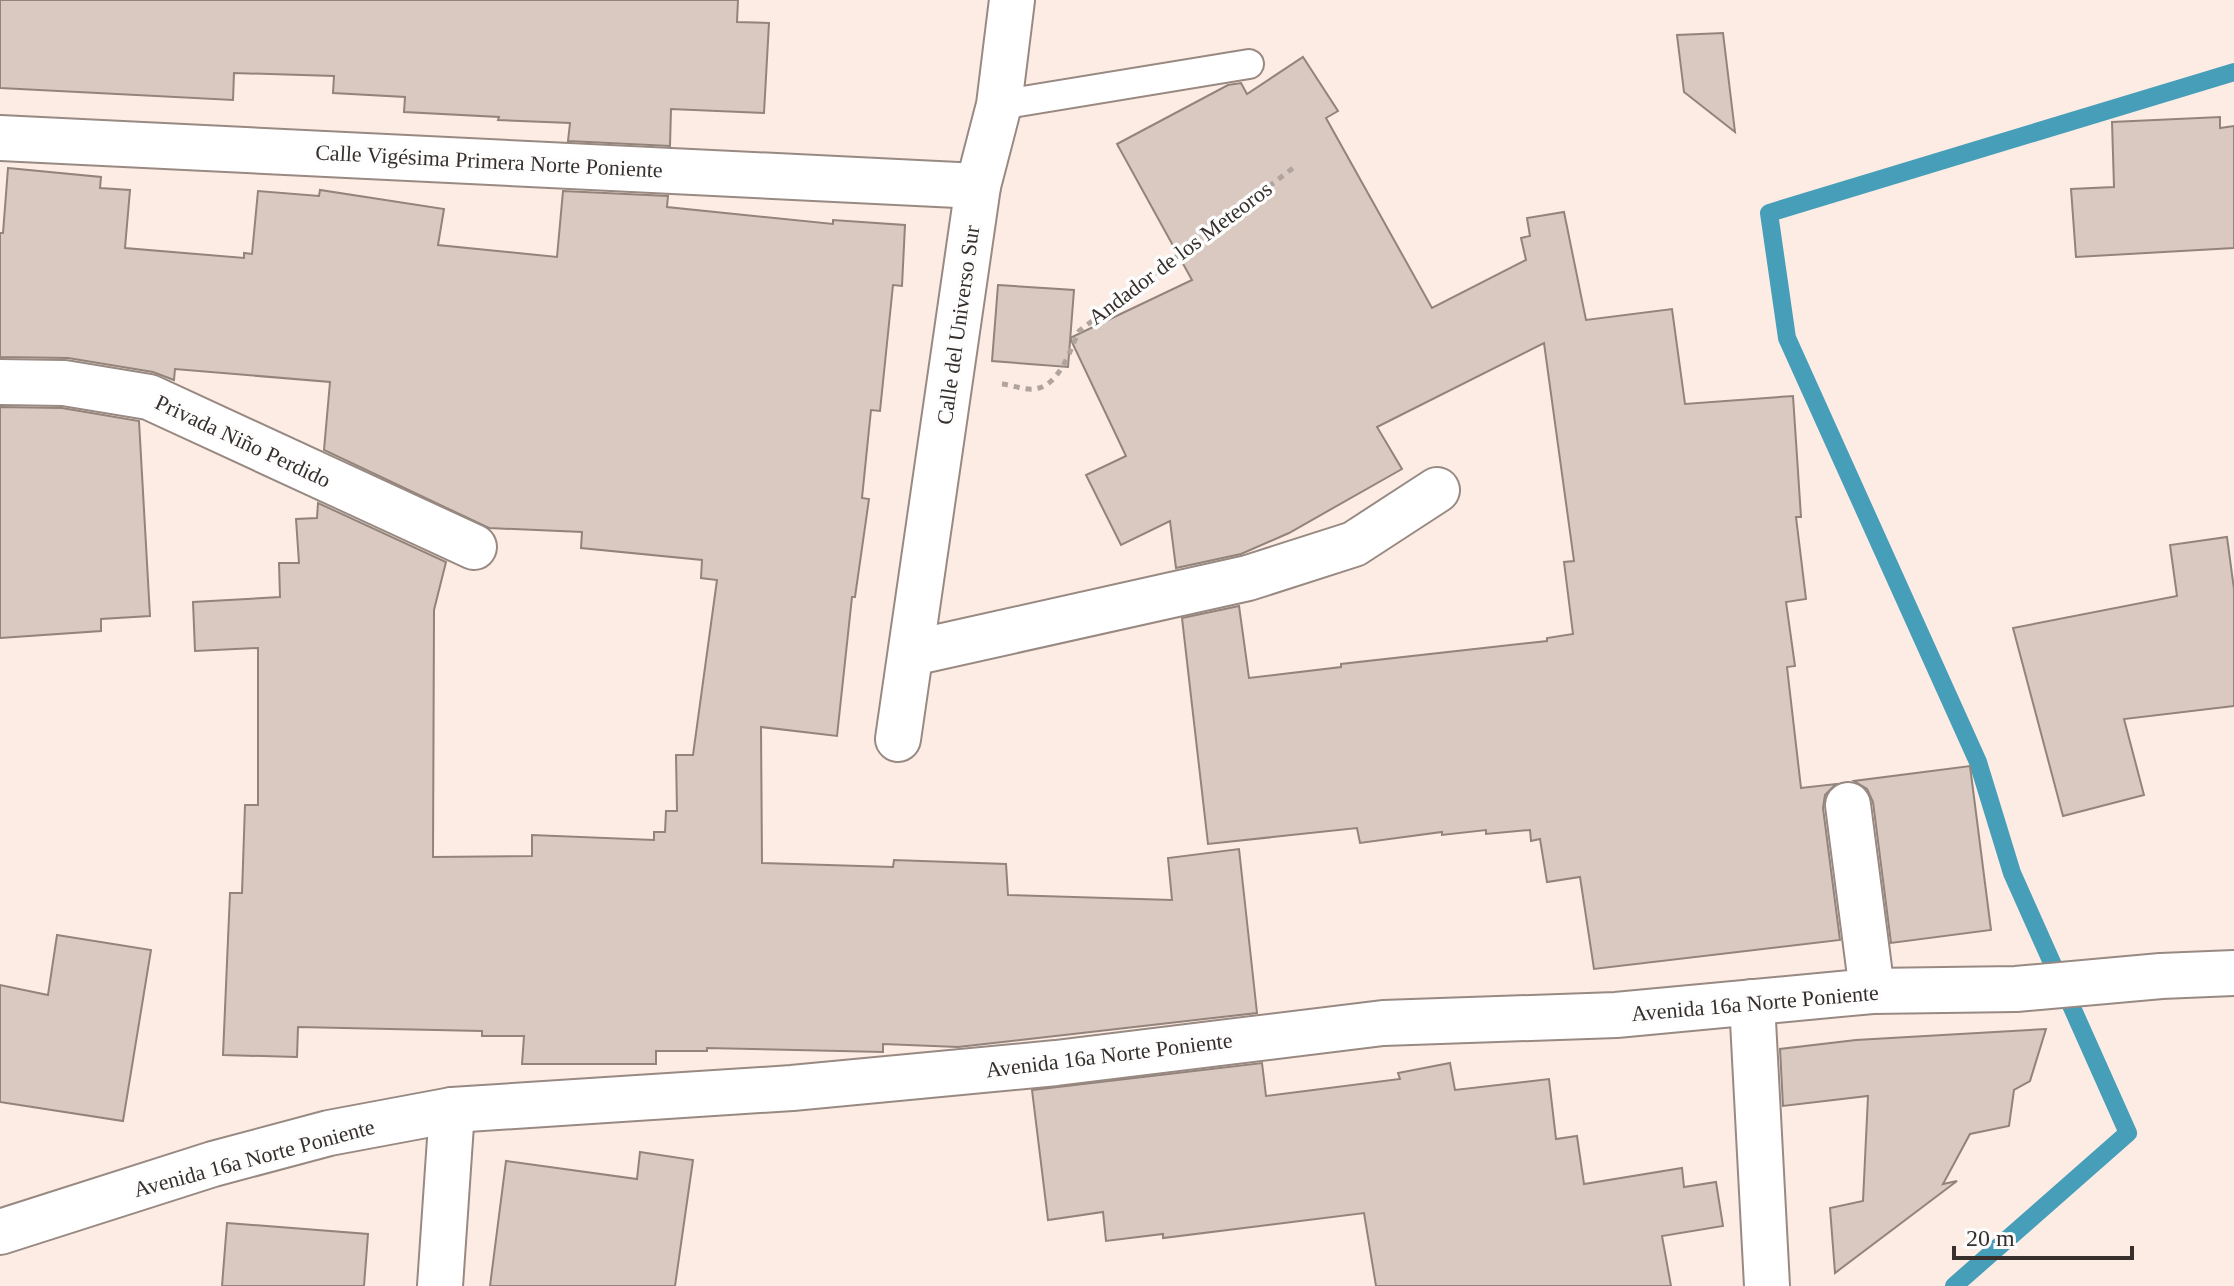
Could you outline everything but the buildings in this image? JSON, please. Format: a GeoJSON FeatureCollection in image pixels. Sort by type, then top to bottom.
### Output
{"type":"FeatureCollection","features":[{"type":"Feature","properties":{"kind":"street","name":"Calle del Universo Sur"},"geometry":{"type":"LineString","coordinates":[[898,739],[978,186],[999,105],[1012,0]]}},
{"type":"Feature","properties":{"kind":"street","name":"Calle Vigésima Primera Norte Poniente"},"geometry":{"type":"LineString","coordinates":[[0,138],[978,186]]}},
{"type":"Feature","properties":{"kind":"street","name":"Privada Niño Perdido"},"geometry":{"type":"LineString","coordinates":[[0,382],[64,383],[149,397],[474,547]]}},
{"type":"Feature","properties":{"kind":"street"},"geometry":{"type":"LineString","coordinates":[[912,653],[1248,578],[1354,544],[1437,490]]}},
{"type":"Feature","properties":{"kind":"street"},"geometry":{"type":"LineString","coordinates":[[1848,805],[1872,991]]}},
{"type":"Feature","properties":{"kind":"street","name":"Avenida 16a Norte Poniente"},"geometry":{"type":"LineString","coordinates":[[0,1232],[228,1160],[329,1133],[452,1110],[807,1087],[1056,1063],[1383,1023],[1616,1015],[1872,991],[2016,989],[2234,973]]}},
{"type":"Feature","properties":{"kind":"street"},"geometry":{"type":"LineString","coordinates":[[1752,1002],[1767,1286]]}},
{"type":"Feature","properties":{"kind":"street"},"geometry":{"type":"LineString","coordinates":[[440,1286],[452,1110]]}},
{"type":"Feature","properties":{"kind":"lane"},"geometry":{"type":"LineString","coordinates":[[999,105],[1249,64]]}},
{"type":"Feature","properties":{"kind":"path","name":"Andador de los Meteoros"},"geometry":{"type":"LineString","coordinates":[[950,375],[1034,389],[1049,384],[1061,369],[1079,331],[1297,165]]}},
{"type":"Feature","properties":{"kind":"waterway"},"geometry":{"type":"LineString","coordinates":[[1954,1286],[2128,1133],[2012,873],[1978,762],[1787,338],[1769,213],[2234,72]]}}]}
